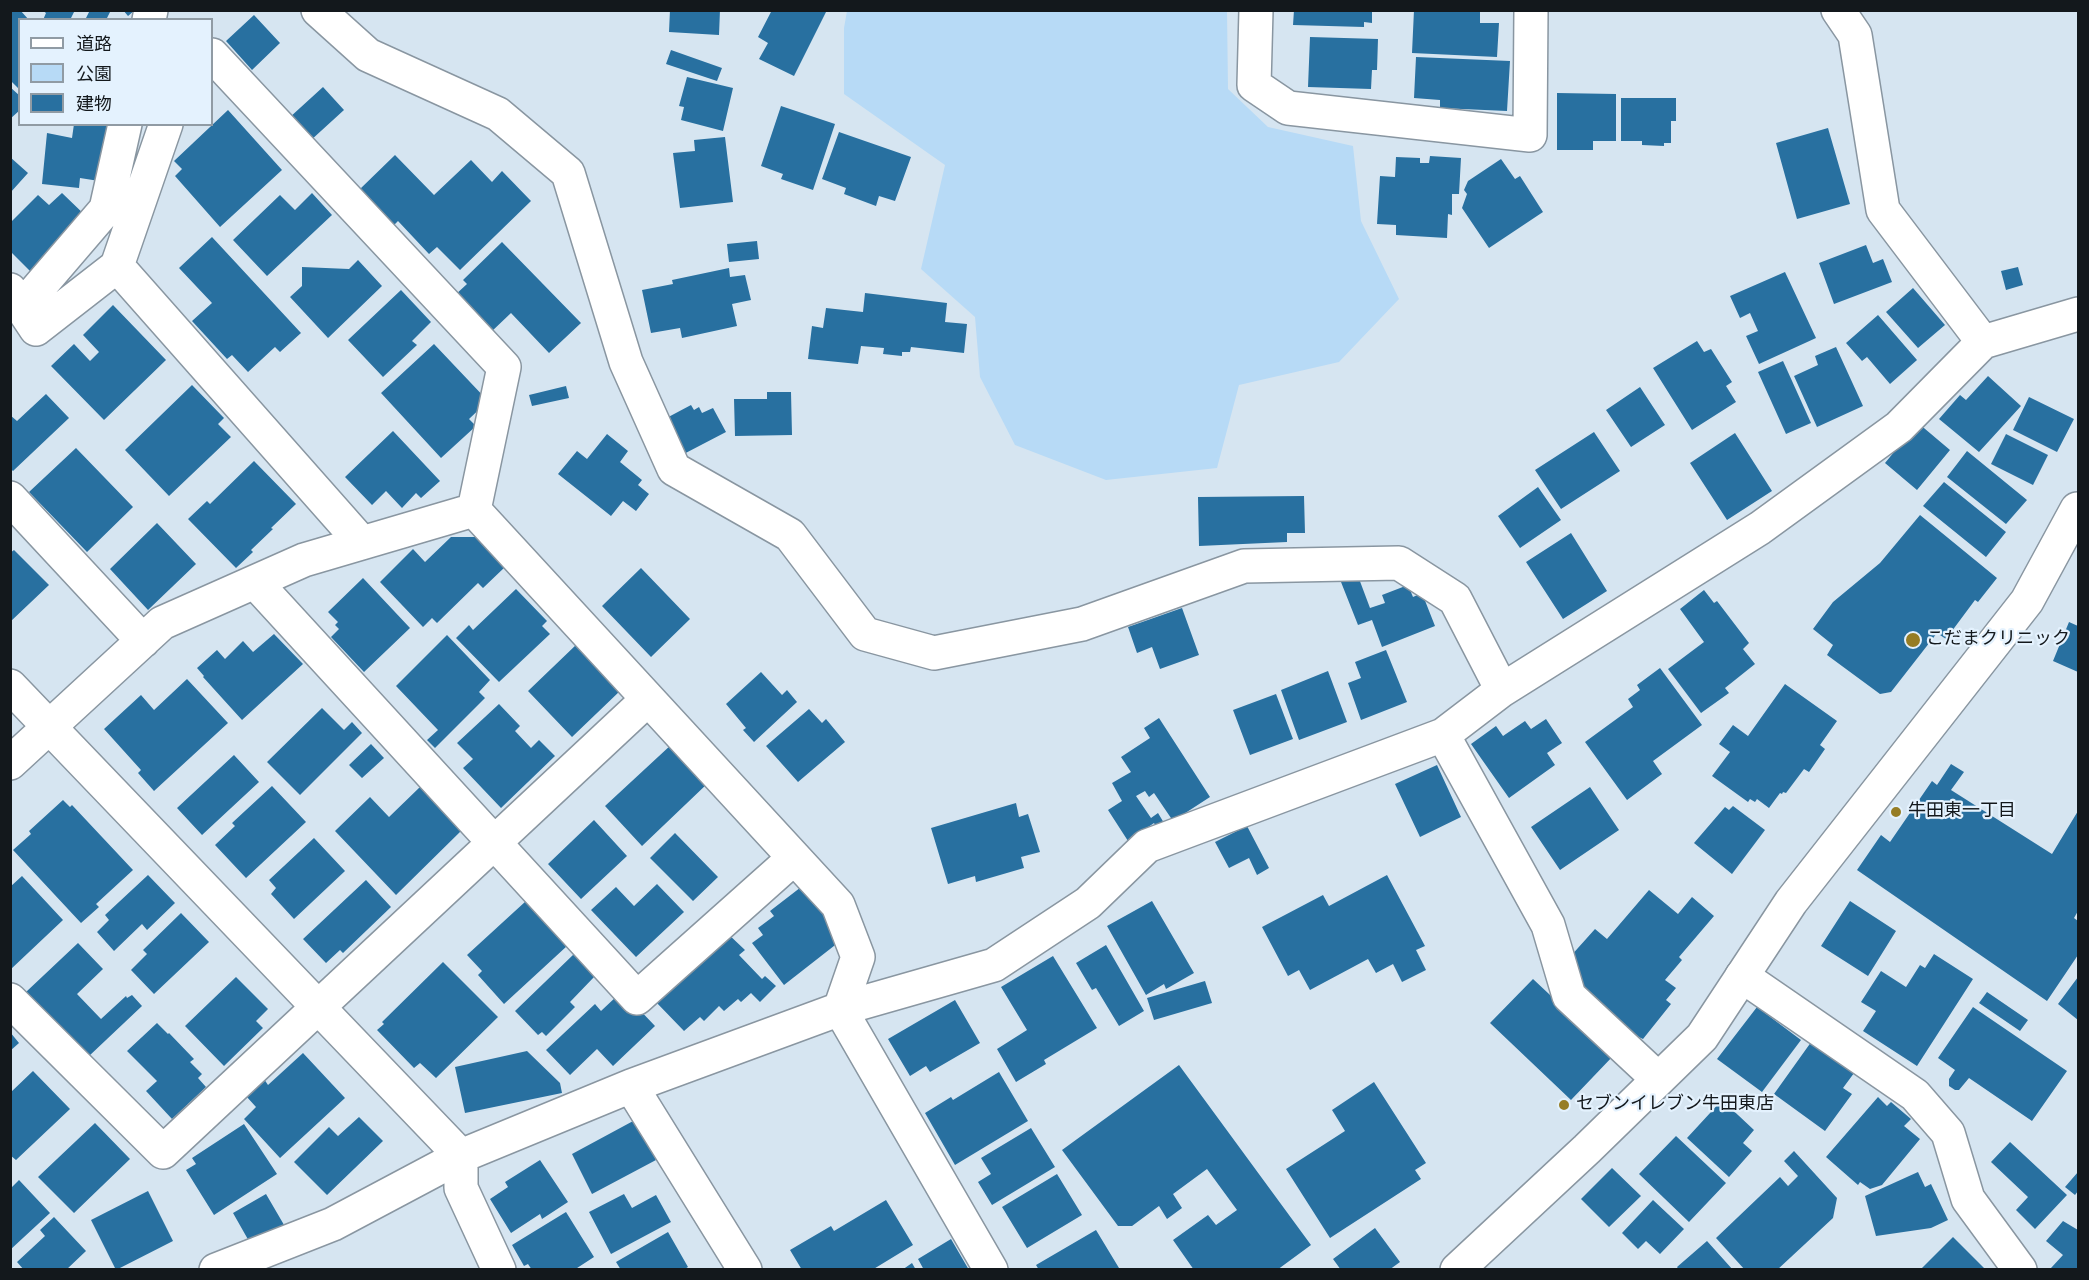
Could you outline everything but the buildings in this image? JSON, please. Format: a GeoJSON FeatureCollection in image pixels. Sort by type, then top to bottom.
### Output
{"type":"FeatureCollection","features":[{"type":"Feature","properties":{"kind":"street"},"geometry":{"type":"LineString","coordinates":[[318,10],[368,56],[498,114],[568,173],[626,362],[674,469],[790,535],[865,633],[934,653],[1082,624],[1244,566],[1399,563],[1455,599],[1502,690]]}},
{"type":"Feature","properties":{"kind":"street"},"geometry":{"type":"LineString","coordinates":[[1256,10],[1254,85],[1288,108],[1530,135],[1531,10]]}},
{"type":"Feature","properties":{"kind":"street"},"geometry":{"type":"LineString","coordinates":[[1838,10],[1855,35],[1883,210],[1983,342]]}},
{"type":"Feature","properties":{"kind":"street"},"geometry":{"type":"LineString","coordinates":[[213,56],[504,367],[474,510]]}},
{"type":"Feature","properties":{"kind":"street"},"geometry":{"type":"LineString","coordinates":[[125,126],[106,209],[16,299],[36,330],[117,266],[165,126]]}},
{"type":"Feature","properties":{"kind":"street"},"geometry":{"type":"LineString","coordinates":[[117,266],[362,543]]}},
{"type":"Feature","properties":{"kind":"street"},"geometry":{"type":"LineString","coordinates":[[216,1269],[333,1224],[461,1156],[631,1086],[840,1009],[994,965],[1088,903],[1147,846],[1443,735],[1502,690],[1760,528],[1899,427],[1983,342],[2079,314]]}},
{"type":"Feature","properties":{"kind":"street"},"geometry":{"type":"LineString","coordinates":[[10,498],[142,641]]}},
{"type":"Feature","properties":{"kind":"street"},"geometry":{"type":"LineString","coordinates":[[1457,1269],[1587,1149],[1702,1037],[1798,893],[2026,601],[2078,508]]}},
{"type":"Feature","properties":{"kind":"street"},"geometry":{"type":"LineString","coordinates":[[10,763],[162,623],[304,561],[474,510]]}},
{"type":"Feature","properties":{"kind":"street"},"geometry":{"type":"LineString","coordinates":[[474,510],[838,905],[858,957],[840,1009],[991,1269]]}},
{"type":"Feature","properties":{"kind":"street"},"geometry":{"type":"LineString","coordinates":[[255,582],[637,998],[795,858]]}},
{"type":"Feature","properties":{"kind":"street"},"geometry":{"type":"LineString","coordinates":[[10,686],[461,1156],[461,1188],[499,1269]]}},
{"type":"Feature","properties":{"kind":"street"},"geometry":{"type":"LineString","coordinates":[[10,1000],[163,1152],[648,699]]}},
{"type":"Feature","properties":{"kind":"street"},"geometry":{"type":"LineString","coordinates":[[1443,735],[1548,925],[1569,996],[1658,1079]]}},
{"type":"Feature","properties":{"kind":"street"},"geometry":{"type":"LineString","coordinates":[[1742,976],[1915,1095],[1948,1134],[1968,1199],[2020,1269]]}},
{"type":"Feature","properties":{"kind":"street"},"geometry":{"type":"LineString","coordinates":[[631,1086],[745,1269]]}},
{"type":"Feature","properties":{"kind":"green space"},"geometry":{"type":"Polygon","coordinates":[[[847,11],[1227,11],[1228,89],[1268,127],[1353,146],[1361,221],[1399,299],[1339,362],[1239,385],[1217,468],[1106,480],[1015,445],[980,377],[975,317],[921,269],[945,165],[844,94],[844,28],[847,11]]]}},
{"type":"Feature","properties":{"kind":"place","name":"こだまクリニック"},"geometry":{"type":"Point","coordinates":[1913,640]}},
{"type":"Feature","properties":{"kind":"place","name":"牛田東一丁目"},"geometry":{"type":"Point","coordinates":[1896,812]}},
{"type":"Feature","properties":{"kind":"place","name":"セブンイレブン牛田東店"},"geometry":{"type":"Point","coordinates":[1564,1105]}}]}
